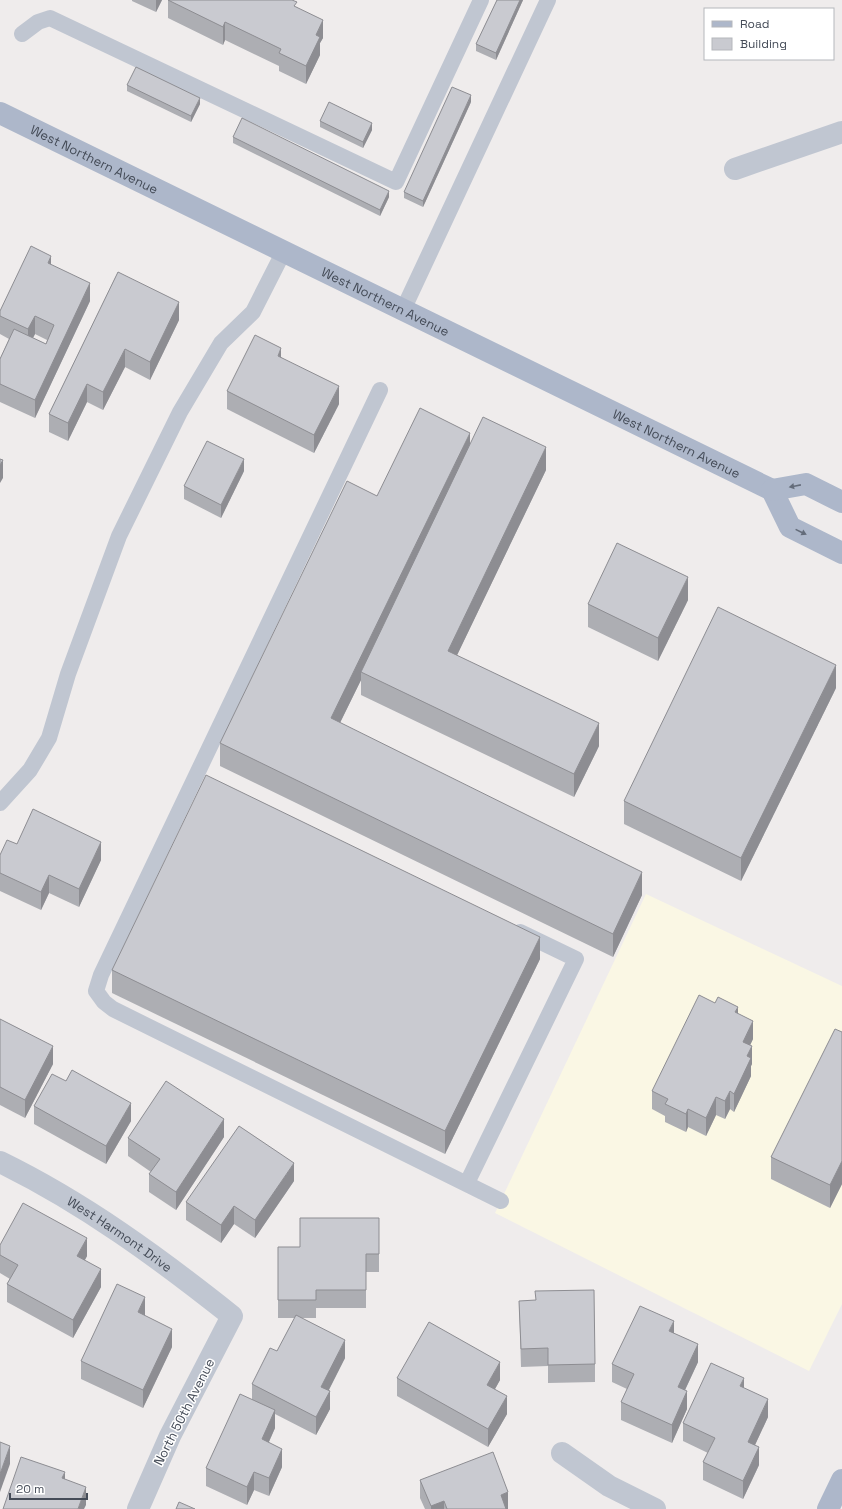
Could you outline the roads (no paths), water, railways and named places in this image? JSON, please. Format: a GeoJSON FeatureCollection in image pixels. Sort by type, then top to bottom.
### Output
{"type":"FeatureCollection","features":[{"type":"Feature","properties":{"kind":"main road","name":"West Northern Avenue"},"geometry":{"type":"LineString","coordinates":[[0,113],[772,490]]}},
{"type":"Feature","properties":{"kind":"main road"},"geometry":{"type":"LineString","coordinates":[[842,502],[806,484],[772,490],[790,527],[842,552]]}},
{"type":"Feature","properties":{"kind":"main road"},"geometry":{"type":"LineString","coordinates":[[828,1509],[842,1480]]}},
{"type":"Feature","properties":{"kind":"street"},"geometry":{"type":"LineString","coordinates":[[735,169],[842,132]]}},
{"type":"Feature","properties":{"kind":"street","name":"West Harmont Drive"},"geometry":{"type":"LineString","coordinates":[[0,1162],[24,1174],[78,1206],[154,1255],[232,1316]]}},
{"type":"Feature","properties":{"kind":"street","name":"North 50th Avenue"},"geometry":{"type":"LineString","coordinates":[[138,1509],[170,1436],[232,1316]]}},
{"type":"Feature","properties":{"kind":"street"},"geometry":{"type":"LineString","coordinates":[[562,1453],[609,1486],[655,1509]]}},
{"type":"Feature","properties":{"kind":"lane"},"geometry":{"type":"LineString","coordinates":[[22,34],[38,22],[50,18],[396,182],[481,0]]}},
{"type":"Feature","properties":{"kind":"lane"},"geometry":{"type":"LineString","coordinates":[[403,310],[548,0]]}},
{"type":"Feature","properties":{"kind":"lane"},"geometry":{"type":"LineString","coordinates":[[0,803],[30,770],[49,738],[68,674],[120,536],[180,412],[221,343],[253,312],[284,252]]}},
{"type":"Feature","properties":{"kind":"lane"},"geometry":{"type":"LineString","coordinates":[[380,390],[101,975],[96,991],[104,1002],[113,1009],[501,1201]]}},
{"type":"Feature","properties":{"kind":"lane"},"geometry":{"type":"LineString","coordinates":[[197,773],[211,780]]}},
{"type":"Feature","properties":{"kind":"lane"},"geometry":{"type":"LineString","coordinates":[[467,1183],[576,959],[505,924]]}}]}
